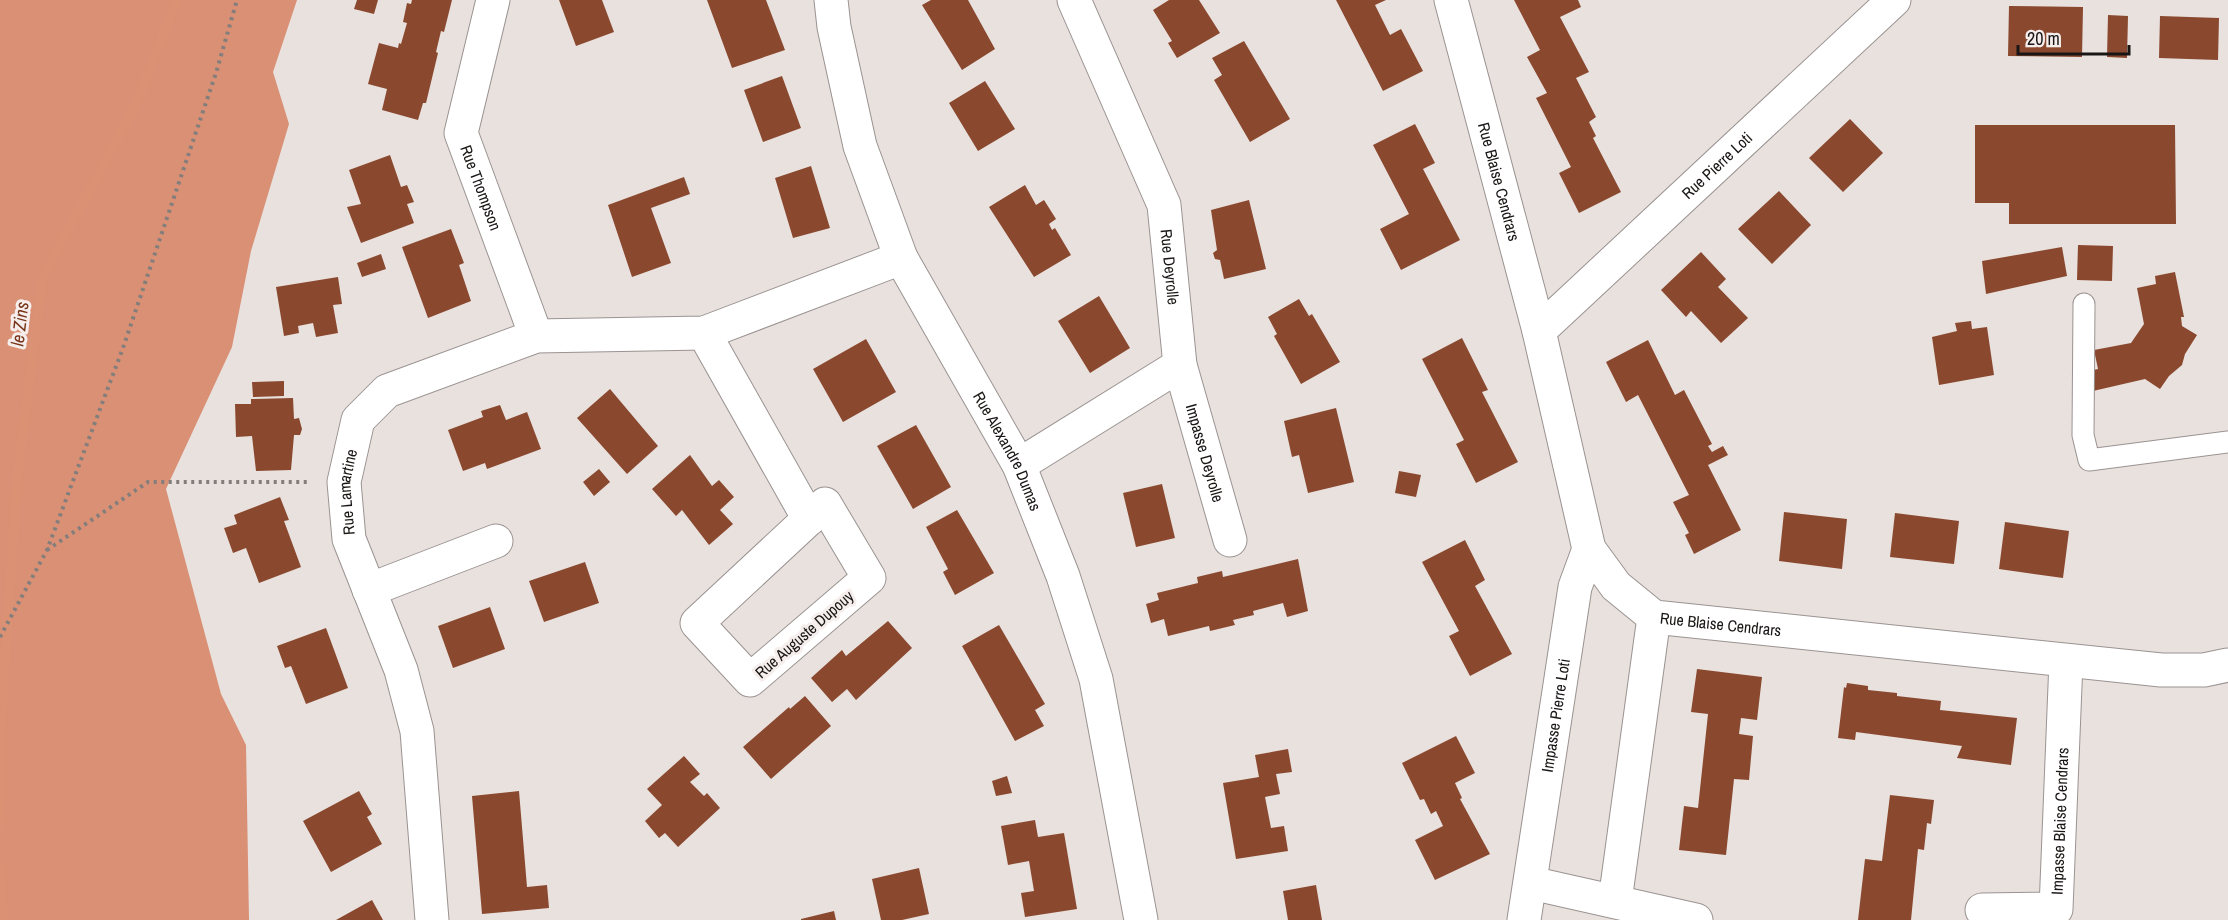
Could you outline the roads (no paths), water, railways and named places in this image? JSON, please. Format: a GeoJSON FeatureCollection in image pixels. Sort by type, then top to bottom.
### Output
{"type":"FeatureCollection","features":[{"type":"Feature","properties":{"kind":"street","name":"Rue Thompson"},"geometry":{"type":"LineString","coordinates":[[493,0],[460,133],[536,336]]}},
{"type":"Feature","properties":{"kind":"street","name":"Rue Alexandre Dumas"},"geometry":{"type":"LineString","coordinates":[[831,0],[834,27],[860,146],[901,258],[1019,465],[1063,576],[1096,679],[1141,920]]}},
{"type":"Feature","properties":{"kind":"street","name":"Rue Deyrolle"},"geometry":{"type":"LineString","coordinates":[[1074,0],[1164,205],[1180,365]]}},
{"type":"Feature","properties":{"kind":"street","name":"Rue Blaise Cendrars"},"geometry":{"type":"LineString","coordinates":[[1451,0],[1539,331],[1589,549],[1616,586],[1654,617],[2161,670],[2204,670],[2228,665]]}},
{"type":"Feature","properties":{"kind":"street","name":"Rue Pierre Loti"},"geometry":{"type":"LineString","coordinates":[[1539,331],[1894,0]]}},
{"type":"Feature","properties":{"kind":"street"},"geometry":{"type":"LineString","coordinates":[[808,519],[704,333],[901,258]]}},
{"type":"Feature","properties":{"kind":"street","name":"Rue Lamartine"},"geometry":{"type":"LineString","coordinates":[[432,920],[417,731],[402,670],[349,539],[344,482],[358,420],[387,391],[536,336],[704,333]]}},
{"type":"Feature","properties":{"kind":"street"},"geometry":{"type":"LineString","coordinates":[[1019,465],[1180,365]]}},
{"type":"Feature","properties":{"kind":"street","name":"Impasse Deyrolle"},"geometry":{"type":"LineString","coordinates":[[1180,365],[1230,540]]}},
{"type":"Feature","properties":{"kind":"street","name":"Rue Auguste Dupouy"},"geometry":{"type":"LineString","coordinates":[[825,504],[869,578],[750,680],[697,624],[808,519],[825,504]]}},
{"type":"Feature","properties":{"kind":"street"},"geometry":{"type":"LineString","coordinates":[[369,590],[496,541]]}},
{"type":"Feature","properties":{"kind":"street","name":"Impasse Pierre Loti"},"geometry":{"type":"LineString","coordinates":[[1524,920],[1575,587],[1589,549]]}},
{"type":"Feature","properties":{"kind":"street"},"geometry":{"type":"LineString","coordinates":[[1615,901],[1654,617]]}},
{"type":"Feature","properties":{"kind":"street","name":"Impasse Blaise Cendrars"},"geometry":{"type":"LineString","coordinates":[[1982,910],[2056,909],[2066,661]]}},
{"type":"Feature","properties":{"kind":"street"},"geometry":{"type":"LineString","coordinates":[[1531,883],[1696,920]]}},
{"type":"Feature","properties":{"kind":"lane"},"geometry":{"type":"LineString","coordinates":[[2084,304],[2083,435],[2089,460],[2228,442]]}},
{"type":"Feature","properties":{"kind":"waterway","name":"le Zins"},"geometry":{"type":"LineString","coordinates":[[0,826],[1,726],[17,479],[43,276],[135,107],[177,0]]}},
{"type":"Feature","properties":{"kind":"waterway","name":"le Zins"},"geometry":{"type":"LineString","coordinates":[[0,864],[3,920]]}}]}
